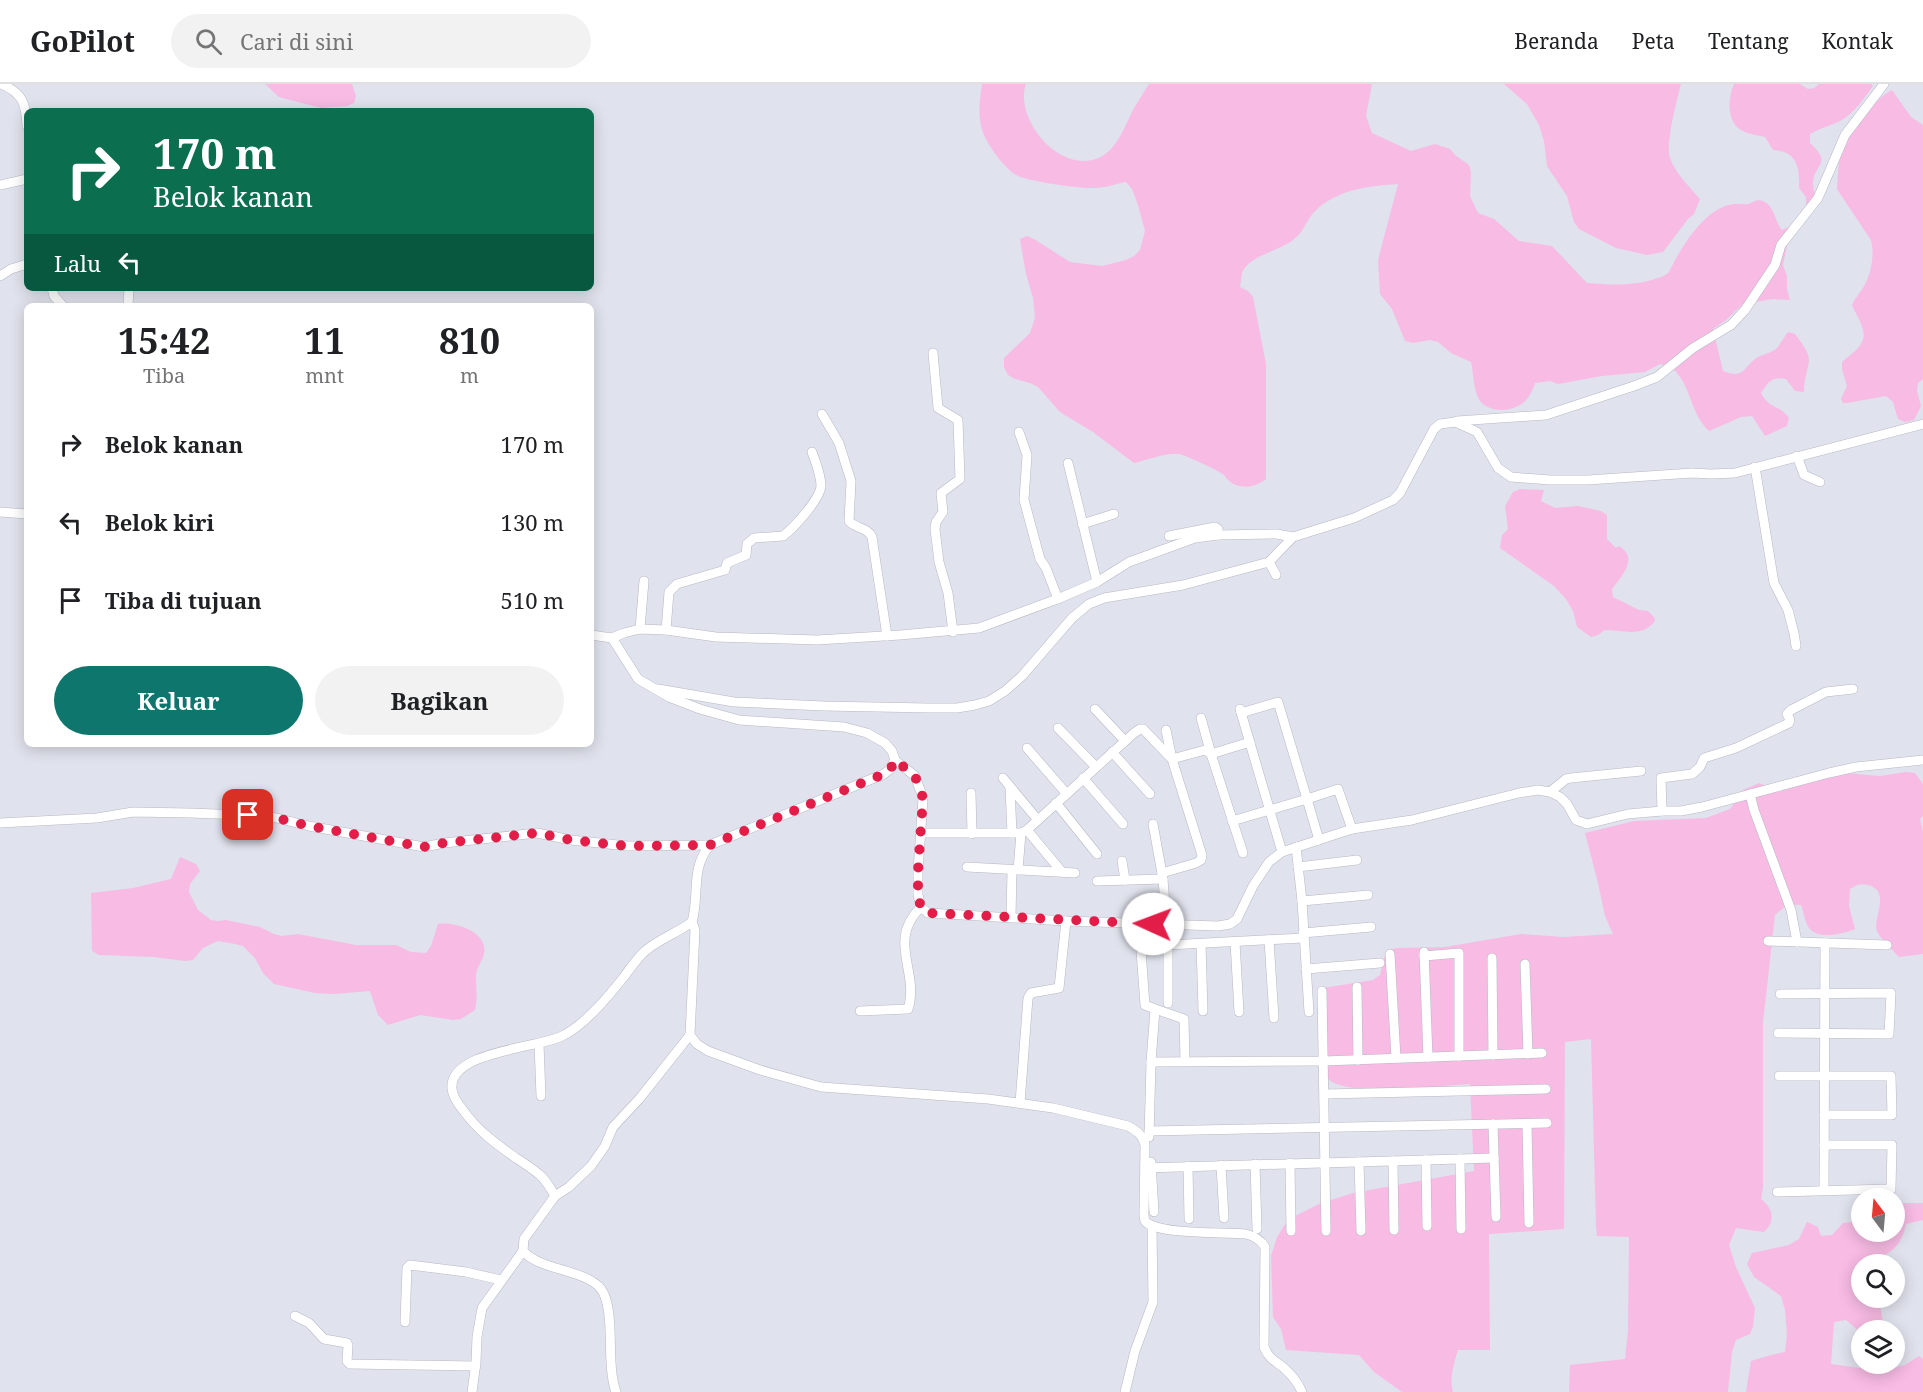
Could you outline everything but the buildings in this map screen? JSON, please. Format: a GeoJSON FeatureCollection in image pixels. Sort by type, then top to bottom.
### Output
{"type":"FeatureCollection","features":[{"type":"Feature","properties":{"kind":"street"},"geometry":{"type":"LineString","coordinates":[[1,84],[21,95],[24,108]]}},
{"type":"Feature","properties":{"kind":"street"},"geometry":{"type":"LineString","coordinates":[[594,635],[612,638],[640,629],[716,637],[817,640],[953,632],[979,628],[1058,599],[1096,582],[1129,562],[1215,527],[1218,529],[1218,535],[1277,534],[1293,537],[1354,518],[1393,500],[1400,493],[1434,429],[1440,424],[1546,415],[1634,386],[1657,377],[1693,348],[1731,325],[1745,310],[1774,265],[1781,245],[1818,198],[1845,135],[1884,84]]}},
{"type":"Feature","properties":{"kind":"street"},"geometry":{"type":"LineString","coordinates":[[0,185],[24,180]]}},
{"type":"Feature","properties":{"kind":"street"},"geometry":{"type":"LineString","coordinates":[[0,276],[24,265]]}},
{"type":"Feature","properties":{"kind":"street"},"geometry":{"type":"LineString","coordinates":[[933,353],[938,408],[955,416],[958,422],[960,479],[941,493],[943,512],[936,522],[935,529],[953,632]]}},
{"type":"Feature","properties":{"kind":"street"},"geometry":{"type":"LineString","coordinates":[[822,414],[839,443],[851,481],[849,520],[855,526],[870,532],[872,537],[887,636]]}},
{"type":"Feature","properties":{"kind":"street"},"geometry":{"type":"LineString","coordinates":[[1455,422],[1476,432],[1498,468],[1511,477],[1550,480],[1735,473],[1923,424]]}},
{"type":"Feature","properties":{"kind":"street"},"geometry":{"type":"LineString","coordinates":[[1018,432],[1027,455],[1024,500],[1040,559],[1058,599]]}},
{"type":"Feature","properties":{"kind":"street"},"geometry":{"type":"LineString","coordinates":[[666,630],[669,592],[672,588],[686,581],[725,570],[727,563],[746,555],[749,542],[757,538],[783,536],[800,519],[821,488],[812,452]]}},
{"type":"Feature","properties":{"kind":"street"},"geometry":{"type":"LineString","coordinates":[[1797,456],[1804,475],[1820,482]]}},
{"type":"Feature","properties":{"kind":"street"},"geometry":{"type":"LineString","coordinates":[[1068,462],[1096,582]]}},
{"type":"Feature","properties":{"kind":"street"},"geometry":{"type":"LineString","coordinates":[[1755,468],[1774,583],[1788,610],[1796,646]]}},
{"type":"Feature","properties":{"kind":"street"},"geometry":{"type":"LineString","coordinates":[[0,512],[24,514]]}},
{"type":"Feature","properties":{"kind":"street"},"geometry":{"type":"LineString","coordinates":[[1082,524],[1114,514]]}},
{"type":"Feature","properties":{"kind":"street"},"geometry":{"type":"LineString","coordinates":[[1169,536],[1194,534]]}},
{"type":"Feature","properties":{"kind":"street"},"geometry":{"type":"LineString","coordinates":[[658,689],[746,702],[928,708],[957,708],[975,705],[990,701],[1022,676],[1072,618],[1089,604],[1104,598],[1183,585],[1269,562],[1293,537]]}},
{"type":"Feature","properties":{"kind":"street"},"geometry":{"type":"LineString","coordinates":[[1269,562],[1276,575]]}},
{"type":"Feature","properties":{"kind":"street"},"geometry":{"type":"LineString","coordinates":[[640,629],[644,581]]}},
{"type":"Feature","properties":{"kind":"street"},"geometry":{"type":"LineString","coordinates":[[612,638],[638,678],[669,697],[700,709],[739,720],[844,727],[867,733],[885,742],[892,750],[895,760],[915,776],[920,788],[923,798],[918,895],[921,908],[928,913],[938,915],[1218,926],[1237,920],[1262,872],[1269,862],[1282,852],[1352,829],[1413,820],[1538,790],[1560,797],[1576,820],[1587,824],[1628,814],[1681,811],[1702,807],[1856,767],[1923,760]]}},
{"type":"Feature","properties":{"kind":"street"},"geometry":{"type":"LineString","coordinates":[[1662,811],[1661,778],[1692,774],[1700,767],[1702,759],[1736,747],[1789,723],[1787,714],[1791,710],[1826,692],[1853,689]]}},
{"type":"Feature","properties":{"kind":"street"},"geometry":{"type":"LineString","coordinates":[[1282,852],[1241,711],[1278,702],[1319,840]]}},
{"type":"Feature","properties":{"kind":"street"},"geometry":{"type":"LineString","coordinates":[[1095,709],[1125,741]]}},
{"type":"Feature","properties":{"kind":"street"},"geometry":{"type":"LineString","coordinates":[[1201,718],[1242,853]]}},
{"type":"Feature","properties":{"kind":"street"},"geometry":{"type":"LineString","coordinates":[[1058,728],[1095,766]]}},
{"type":"Feature","properties":{"kind":"street"},"geometry":{"type":"LineString","coordinates":[[920,833],[1020,832],[1038,819],[1095,766],[1140,729],[1143,729],[1172,759]]}},
{"type":"Feature","properties":{"kind":"street"},"geometry":{"type":"LineString","coordinates":[[1097,880],[1163,876],[1201,860],[1202,855],[1172,759],[1166,730]]}},
{"type":"Feature","properties":{"kind":"street"},"geometry":{"type":"LineString","coordinates":[[1172,759],[1205,750],[1211,753],[1250,742]]}},
{"type":"Feature","properties":{"kind":"street"},"geometry":{"type":"LineString","coordinates":[[1027,748],[1066,793]]}},
{"type":"Feature","properties":{"kind":"street"},"geometry":{"type":"LineString","coordinates":[[1112,752],[1150,794]]}},
{"type":"Feature","properties":{"kind":"street"},"geometry":{"type":"LineString","coordinates":[[0,823],[97,818],[133,812],[190,813],[268,816],[309,826],[424,847],[537,833],[571,840],[627,846],[710,845],[884,774],[890,770],[895,760]]}},
{"type":"Feature","properties":{"kind":"street"},"geometry":{"type":"LineString","coordinates":[[1550,792],[1566,779],[1641,771]]}},
{"type":"Feature","properties":{"kind":"street"},"geometry":{"type":"LineString","coordinates":[[1003,778],[1038,819]]}},
{"type":"Feature","properties":{"kind":"street"},"geometry":{"type":"LineString","coordinates":[[1083,778],[1123,824]]}},
{"type":"Feature","properties":{"kind":"street"},"geometry":{"type":"LineString","coordinates":[[1011,788],[1020,832],[1011,917]]}},
{"type":"Feature","properties":{"kind":"street"},"geometry":{"type":"LineString","coordinates":[[1232,821],[1338,789],[1352,829]]}},
{"type":"Feature","properties":{"kind":"street"},"geometry":{"type":"LineString","coordinates":[[971,793],[972,834]]}},
{"type":"Feature","properties":{"kind":"street"},"geometry":{"type":"LineString","coordinates":[[1750,794],[1791,910],[1797,942]]}},
{"type":"Feature","properties":{"kind":"street"},"geometry":{"type":"LineString","coordinates":[[1056,803],[1097,854]]}},
{"type":"Feature","properties":{"kind":"street"},"geometry":{"type":"LineString","coordinates":[[1153,824],[1163,876],[1168,945],[1168,1003]]}},
{"type":"Feature","properties":{"kind":"street"},"geometry":{"type":"LineString","coordinates":[[1020,832],[1062,872]]}},
{"type":"Feature","properties":{"kind":"street"},"geometry":{"type":"LineString","coordinates":[[472,1392],[482,1308],[523,1251],[525,1239],[555,1196],[569,1187],[591,1166],[605,1146],[614,1127],[690,1035],[695,930],[693,922],[698,866],[702,855],[710,845]]}},
{"type":"Feature","properties":{"kind":"street"},"geometry":{"type":"LineString","coordinates":[[1296,847],[1309,1012]]}},
{"type":"Feature","properties":{"kind":"street"},"geometry":{"type":"LineString","coordinates":[[1298,867],[1357,860]]}},
{"type":"Feature","properties":{"kind":"street"},"geometry":{"type":"LineString","coordinates":[[1122,861],[1125,880]]}},
{"type":"Feature","properties":{"kind":"street"},"geometry":{"type":"LineString","coordinates":[[967,867],[1075,873]]}},
{"type":"Feature","properties":{"kind":"street"},"geometry":{"type":"LineString","coordinates":[[1302,901],[1368,895]]}},
{"type":"Feature","properties":{"kind":"street"},"geometry":{"type":"LineString","coordinates":[[860,1011],[908,1009],[910,994],[903,943],[904,934],[912,916],[921,908]]}},
{"type":"Feature","properties":{"kind":"street"},"geometry":{"type":"LineString","coordinates":[[1020,1103],[1028,998],[1031,993],[1059,987],[1066,921]]}},
{"type":"Feature","properties":{"kind":"street"},"geometry":{"type":"LineString","coordinates":[[555,1196],[541,1176],[474,1126],[456,1101],[452,1090],[453,1080],[465,1065],[476,1059],[539,1044],[572,1031],[616,987],[642,953],[693,922]]}},
{"type":"Feature","properties":{"kind":"street"},"geometry":{"type":"LineString","coordinates":[[1139,924],[1145,1005],[1184,1019],[1185,1061]]}},
{"type":"Feature","properties":{"kind":"street"},"geometry":{"type":"LineString","coordinates":[[1168,945],[1269,940],[1371,927]]}},
{"type":"Feature","properties":{"kind":"street"},"geometry":{"type":"LineString","coordinates":[[1269,940],[1274,1018]]}},
{"type":"Feature","properties":{"kind":"street"},"geometry":{"type":"LineString","coordinates":[[1768,941],[1887,945]]}},
{"type":"Feature","properties":{"kind":"street"},"geometry":{"type":"LineString","coordinates":[[1235,942],[1239,1012]]}},
{"type":"Feature","properties":{"kind":"street"},"geometry":{"type":"LineString","coordinates":[[1824,1191],[1826,943]]}},
{"type":"Feature","properties":{"kind":"street"},"geometry":{"type":"LineString","coordinates":[[1201,944],[1203,1011]]}},
{"type":"Feature","properties":{"kind":"street"},"geometry":{"type":"LineString","coordinates":[[1428,1057],[1424,954],[1459,953],[1460,1056]]}},
{"type":"Feature","properties":{"kind":"street"},"geometry":{"type":"LineString","coordinates":[[1390,954],[1395,1058]]}},
{"type":"Feature","properties":{"kind":"street"},"geometry":{"type":"LineString","coordinates":[[1492,958],[1493,1055]]}},
{"type":"Feature","properties":{"kind":"street"},"geometry":{"type":"LineString","coordinates":[[1306,969],[1380,963]]}},
{"type":"Feature","properties":{"kind":"street"},"geometry":{"type":"LineString","coordinates":[[1526,964],[1528,1054]]}},
{"type":"Feature","properties":{"kind":"street"},"geometry":{"type":"LineString","coordinates":[[1357,987],[1358,1060]]}},
{"type":"Feature","properties":{"kind":"street"},"geometry":{"type":"LineString","coordinates":[[1322,991],[1326,1231]]}},
{"type":"Feature","properties":{"kind":"street"},"geometry":{"type":"LineString","coordinates":[[1778,1033],[1889,1034],[1891,993],[1780,994]]}},
{"type":"Feature","properties":{"kind":"street"},"geometry":{"type":"LineString","coordinates":[[1155,1009],[1144,1219],[1152,1226],[1175,1230],[1246,1234],[1262,1242],[1265,1247],[1264,1347],[1272,1360],[1284,1368],[1297,1382],[1302,1392]]}},
{"type":"Feature","properties":{"kind":"street"},"geometry":{"type":"LineString","coordinates":[[690,1035],[697,1044],[708,1051],[760,1070],[821,1087],[1020,1103],[1053,1108],[1128,1126],[1137,1131],[1143,1139],[1154,1212]]}},
{"type":"Feature","properties":{"kind":"street"},"geometry":{"type":"LineString","coordinates":[[539,1044],[541,1096]]}},
{"type":"Feature","properties":{"kind":"street"},"geometry":{"type":"LineString","coordinates":[[1151,1062],[1324,1061],[1542,1053]]}},
{"type":"Feature","properties":{"kind":"street"},"geometry":{"type":"LineString","coordinates":[[1779,1076],[1891,1076],[1892,1115],[1824,1115]]}},
{"type":"Feature","properties":{"kind":"street"},"geometry":{"type":"LineString","coordinates":[[1325,1094],[1546,1089]]}},
{"type":"Feature","properties":{"kind":"street"},"geometry":{"type":"LineString","coordinates":[[1149,1131],[1547,1123]]}},
{"type":"Feature","properties":{"kind":"street"},"geometry":{"type":"LineString","coordinates":[[1493,1124],[1496,1217]]}},
{"type":"Feature","properties":{"kind":"street"},"geometry":{"type":"LineString","coordinates":[[1527,1124],[1529,1223]]}},
{"type":"Feature","properties":{"kind":"street"},"geometry":{"type":"LineString","coordinates":[[1777,1192],[1891,1189],[1892,1145],[1824,1145]]}},
{"type":"Feature","properties":{"kind":"street"},"geometry":{"type":"LineString","coordinates":[[1148,1167],[1494,1158]]}},
{"type":"Feature","properties":{"kind":"street"},"geometry":{"type":"LineString","coordinates":[[1460,1159],[1461,1229]]}},
{"type":"Feature","properties":{"kind":"street"},"geometry":{"type":"LineString","coordinates":[[1426,1160],[1427,1226]]}},
{"type":"Feature","properties":{"kind":"street"},"geometry":{"type":"LineString","coordinates":[[1393,1161],[1394,1230]]}},
{"type":"Feature","properties":{"kind":"street"},"geometry":{"type":"LineString","coordinates":[[1359,1162],[1360,1231]]}},
{"type":"Feature","properties":{"kind":"street"},"geometry":{"type":"LineString","coordinates":[[1290,1163],[1291,1231]]}},
{"type":"Feature","properties":{"kind":"street"},"geometry":{"type":"LineString","coordinates":[[1256,1164],[1257,1229]]}},
{"type":"Feature","properties":{"kind":"street"},"geometry":{"type":"LineString","coordinates":[[1221,1165],[1224,1218]]}},
{"type":"Feature","properties":{"kind":"street"},"geometry":{"type":"LineString","coordinates":[[1188,1166],[1189,1219]]}},
{"type":"Feature","properties":{"kind":"street"},"geometry":{"type":"LineString","coordinates":[[1125,1392],[1134,1356],[1153,1302],[1152,1226]]}},
{"type":"Feature","properties":{"kind":"street"},"geometry":{"type":"LineString","coordinates":[[523,1251],[545,1264],[595,1282],[603,1292],[616,1392]]}},
{"type":"Feature","properties":{"kind":"street"},"geometry":{"type":"LineString","coordinates":[[405,1322],[407,1268],[410,1265],[466,1272],[501,1280]]}},
{"type":"Feature","properties":{"kind":"street"},"geometry":{"type":"LineString","coordinates":[[296,1316],[309,1323],[326,1340],[347,1343],[347,1361],[350,1364],[476,1366]]}},
{"type":"Feature","properties":{"kind":"shaded area"},"geometry":{"type":"Polygon","coordinates":[[[265,84],[352,84],[356,96],[354,103],[347,106],[321,108],[279,97],[265,84]]]}},
{"type":"Feature","properties":{"kind":"shaded area"},"geometry":{"type":"Polygon","coordinates":[[[982,84],[1026,84],[1024,98],[1027,114],[1034,129],[1058,153],[1073,160],[1089,161],[1104,155],[1114,146],[1149,84],[1372,84],[1366,116],[1372,133],[1411,151],[1435,144],[1450,149],[1469,165],[1470,196],[1478,213],[1494,219],[1519,241],[1552,246],[1587,283],[1628,284],[1663,276],[1669,272],[1693,232],[1710,215],[1729,205],[1748,204],[1760,200],[1771,208],[1782,230],[1791,226],[1783,265],[1790,300],[1773,299],[1743,304],[1713,329],[1723,371],[1735,374],[1742,372],[1757,358],[1775,350],[1788,332],[1795,334],[1809,357],[1804,392],[1795,391],[1786,379],[1777,378],[1768,383],[1761,393],[1764,398],[1789,418],[1787,426],[1765,436],[1752,416],[1741,417],[1709,431],[1699,417],[1677,373],[1660,364],[1645,372],[1602,376],[1558,384],[1550,381],[1535,383],[1522,404],[1505,410],[1492,409],[1479,399],[1471,362],[1451,353],[1438,342],[1405,341],[1392,309],[1380,294],[1378,260],[1398,184],[1376,186],[1344,193],[1324,204],[1312,214],[1293,240],[1257,258],[1245,267],[1242,273],[1240,287],[1253,297],[1266,364],[1266,479],[1252,486],[1237,485],[1218,471],[1179,454],[1163,455],[1134,463],[1093,432],[1060,412],[1038,387],[1008,375],[1004,367],[1004,358],[1030,333],[1035,318],[1020,239],[1027,236],[1034,239],[1070,262],[1102,266],[1126,260],[1140,250],[1145,231],[1132,189],[1126,182],[1087,188],[1042,182],[1016,175],[1000,160],[983,132],[979,110],[982,84]]]}},
{"type":"Feature","properties":{"kind":"shaded area"},"geometry":{"type":"Polygon","coordinates":[[[1504,84],[1681,84],[1672,122],[1669,143],[1670,158],[1683,180],[1700,199],[1694,214],[1663,252],[1647,255],[1616,248],[1579,229],[1574,222],[1567,196],[1547,166],[1544,141],[1539,125],[1527,104],[1504,84]]]}},
{"type":"Feature","properties":{"kind":"shaded area"},"geometry":{"type":"Polygon","coordinates":[[[1734,84],[1800,84],[1808,89],[1819,84],[1871,84],[1873,86],[1845,118],[1810,134],[1810,143],[1821,156],[1821,160],[1814,177],[1815,195],[1806,208],[1806,197],[1799,188],[1798,167],[1792,157],[1781,151],[1773,150],[1765,137],[1743,131],[1733,121],[1730,95],[1734,84]]]}},
{"type":"Feature","properties":{"kind":"shaded area"},"geometry":{"type":"Polygon","coordinates":[[[1892,90],[1911,117],[1923,125],[1923,379],[1918,383],[1917,391],[1921,406],[1914,420],[1905,422],[1898,419],[1893,402],[1886,396],[1847,403],[1843,403],[1841,399],[1847,386],[1842,362],[1858,348],[1864,333],[1852,305],[1868,277],[1873,252],[1871,240],[1837,189],[1839,162],[1846,140],[1857,124],[1878,100],[1892,90]]]}},
{"type":"Feature","properties":{"kind":"shaded area"},"geometry":{"type":"Polygon","coordinates":[[[1520,489],[1544,490],[1541,501],[1555,508],[1578,506],[1601,511],[1607,515],[1607,539],[1616,548],[1619,546],[1628,556],[1627,567],[1612,589],[1613,597],[1639,610],[1648,611],[1655,621],[1650,626],[1633,632],[1605,630],[1591,637],[1577,627],[1573,611],[1554,586],[1500,548],[1502,535],[1508,529],[1505,506],[1513,492],[1520,489]]]}},
{"type":"Feature","properties":{"kind":"shaded area"},"geometry":{"type":"Polygon","coordinates":[[[1824,771],[1880,776],[1915,773],[1923,784],[1923,816],[1920,819],[1923,833],[1923,954],[1899,957],[1881,938],[1876,926],[1880,906],[1879,893],[1868,885],[1858,885],[1850,889],[1849,906],[1855,929],[1850,931],[1831,935],[1813,932],[1808,926],[1801,905],[1788,904],[1775,915],[1763,1023],[1763,1188],[1761,1199],[1768,1206],[1772,1215],[1768,1228],[1764,1232],[1736,1228],[1729,1245],[1736,1267],[1755,1308],[1750,1334],[1736,1340],[1732,1352],[1728,1392],[1569,1392],[1570,1365],[1625,1359],[1628,1331],[1629,1237],[1597,1236],[1591,1039],[1565,1042],[1564,1229],[1489,1234],[1490,1350],[1458,1350],[1452,1376],[1453,1392],[1402,1392],[1374,1372],[1359,1355],[1286,1350],[1281,1329],[1273,1317],[1271,1256],[1277,1237],[1291,1218],[1319,1204],[1353,1193],[1474,1171],[1470,1084],[1360,1089],[1332,1082],[1320,1068],[1323,988],[1373,980],[1380,975],[1386,951],[1397,948],[1445,947],[1521,934],[1564,937],[1613,934],[1605,916],[1585,833],[1634,821],[1706,818],[1730,809],[1743,790],[1759,783],[1780,792],[1807,774],[1824,771]]]}},
{"type":"Feature","properties":{"kind":"shaded area"},"geometry":{"type":"Polygon","coordinates":[[[180,857],[196,864],[200,871],[190,884],[189,892],[198,910],[211,920],[226,920],[260,927],[282,936],[298,934],[356,945],[396,945],[411,952],[426,953],[431,946],[438,924],[453,924],[469,930],[476,934],[484,946],[484,954],[476,973],[475,1010],[461,1019],[420,1015],[388,1025],[378,1015],[370,991],[315,993],[274,984],[243,946],[218,941],[203,948],[193,960],[185,961],[154,957],[99,955],[92,951],[91,893],[133,888],[171,879],[180,857]]]}},
{"type":"Feature","properties":{"kind":"shaded area"},"geometry":{"type":"Polygon","coordinates":[[[1905,1203],[1923,1203],[1923,1220],[1906,1224],[1905,1227],[1905,1203]]]}},
{"type":"Feature","properties":{"kind":"shaded area"},"geometry":{"type":"Polygon","coordinates":[[[1807,1222],[1818,1227],[1821,1236],[1832,1235],[1843,1223],[1851,1222],[1851,1242],[1899,1242],[1886,1254],[1851,1254],[1851,1308],[1880,1308],[1882,1320],[1851,1320],[1851,1324],[1846,1320],[1834,1322],[1831,1364],[1851,1367],[1851,1374],[1905,1374],[1905,1365],[1919,1356],[1923,1359],[1923,1392],[1746,1392],[1751,1361],[1785,1352],[1787,1334],[1781,1296],[1754,1277],[1747,1264],[1752,1253],[1789,1245],[1799,1239],[1807,1222]]]}},
{"type":"Feature","properties":{"kind":"route"},"geometry":{"type":"LineString","coordinates":[[248,815],[268,816],[309,826],[424,847],[537,833],[571,840],[627,846],[710,845],[884,774],[890,770],[895,760],[915,776],[923,798],[918,895],[921,908],[928,913],[1153,924]]}}]}
